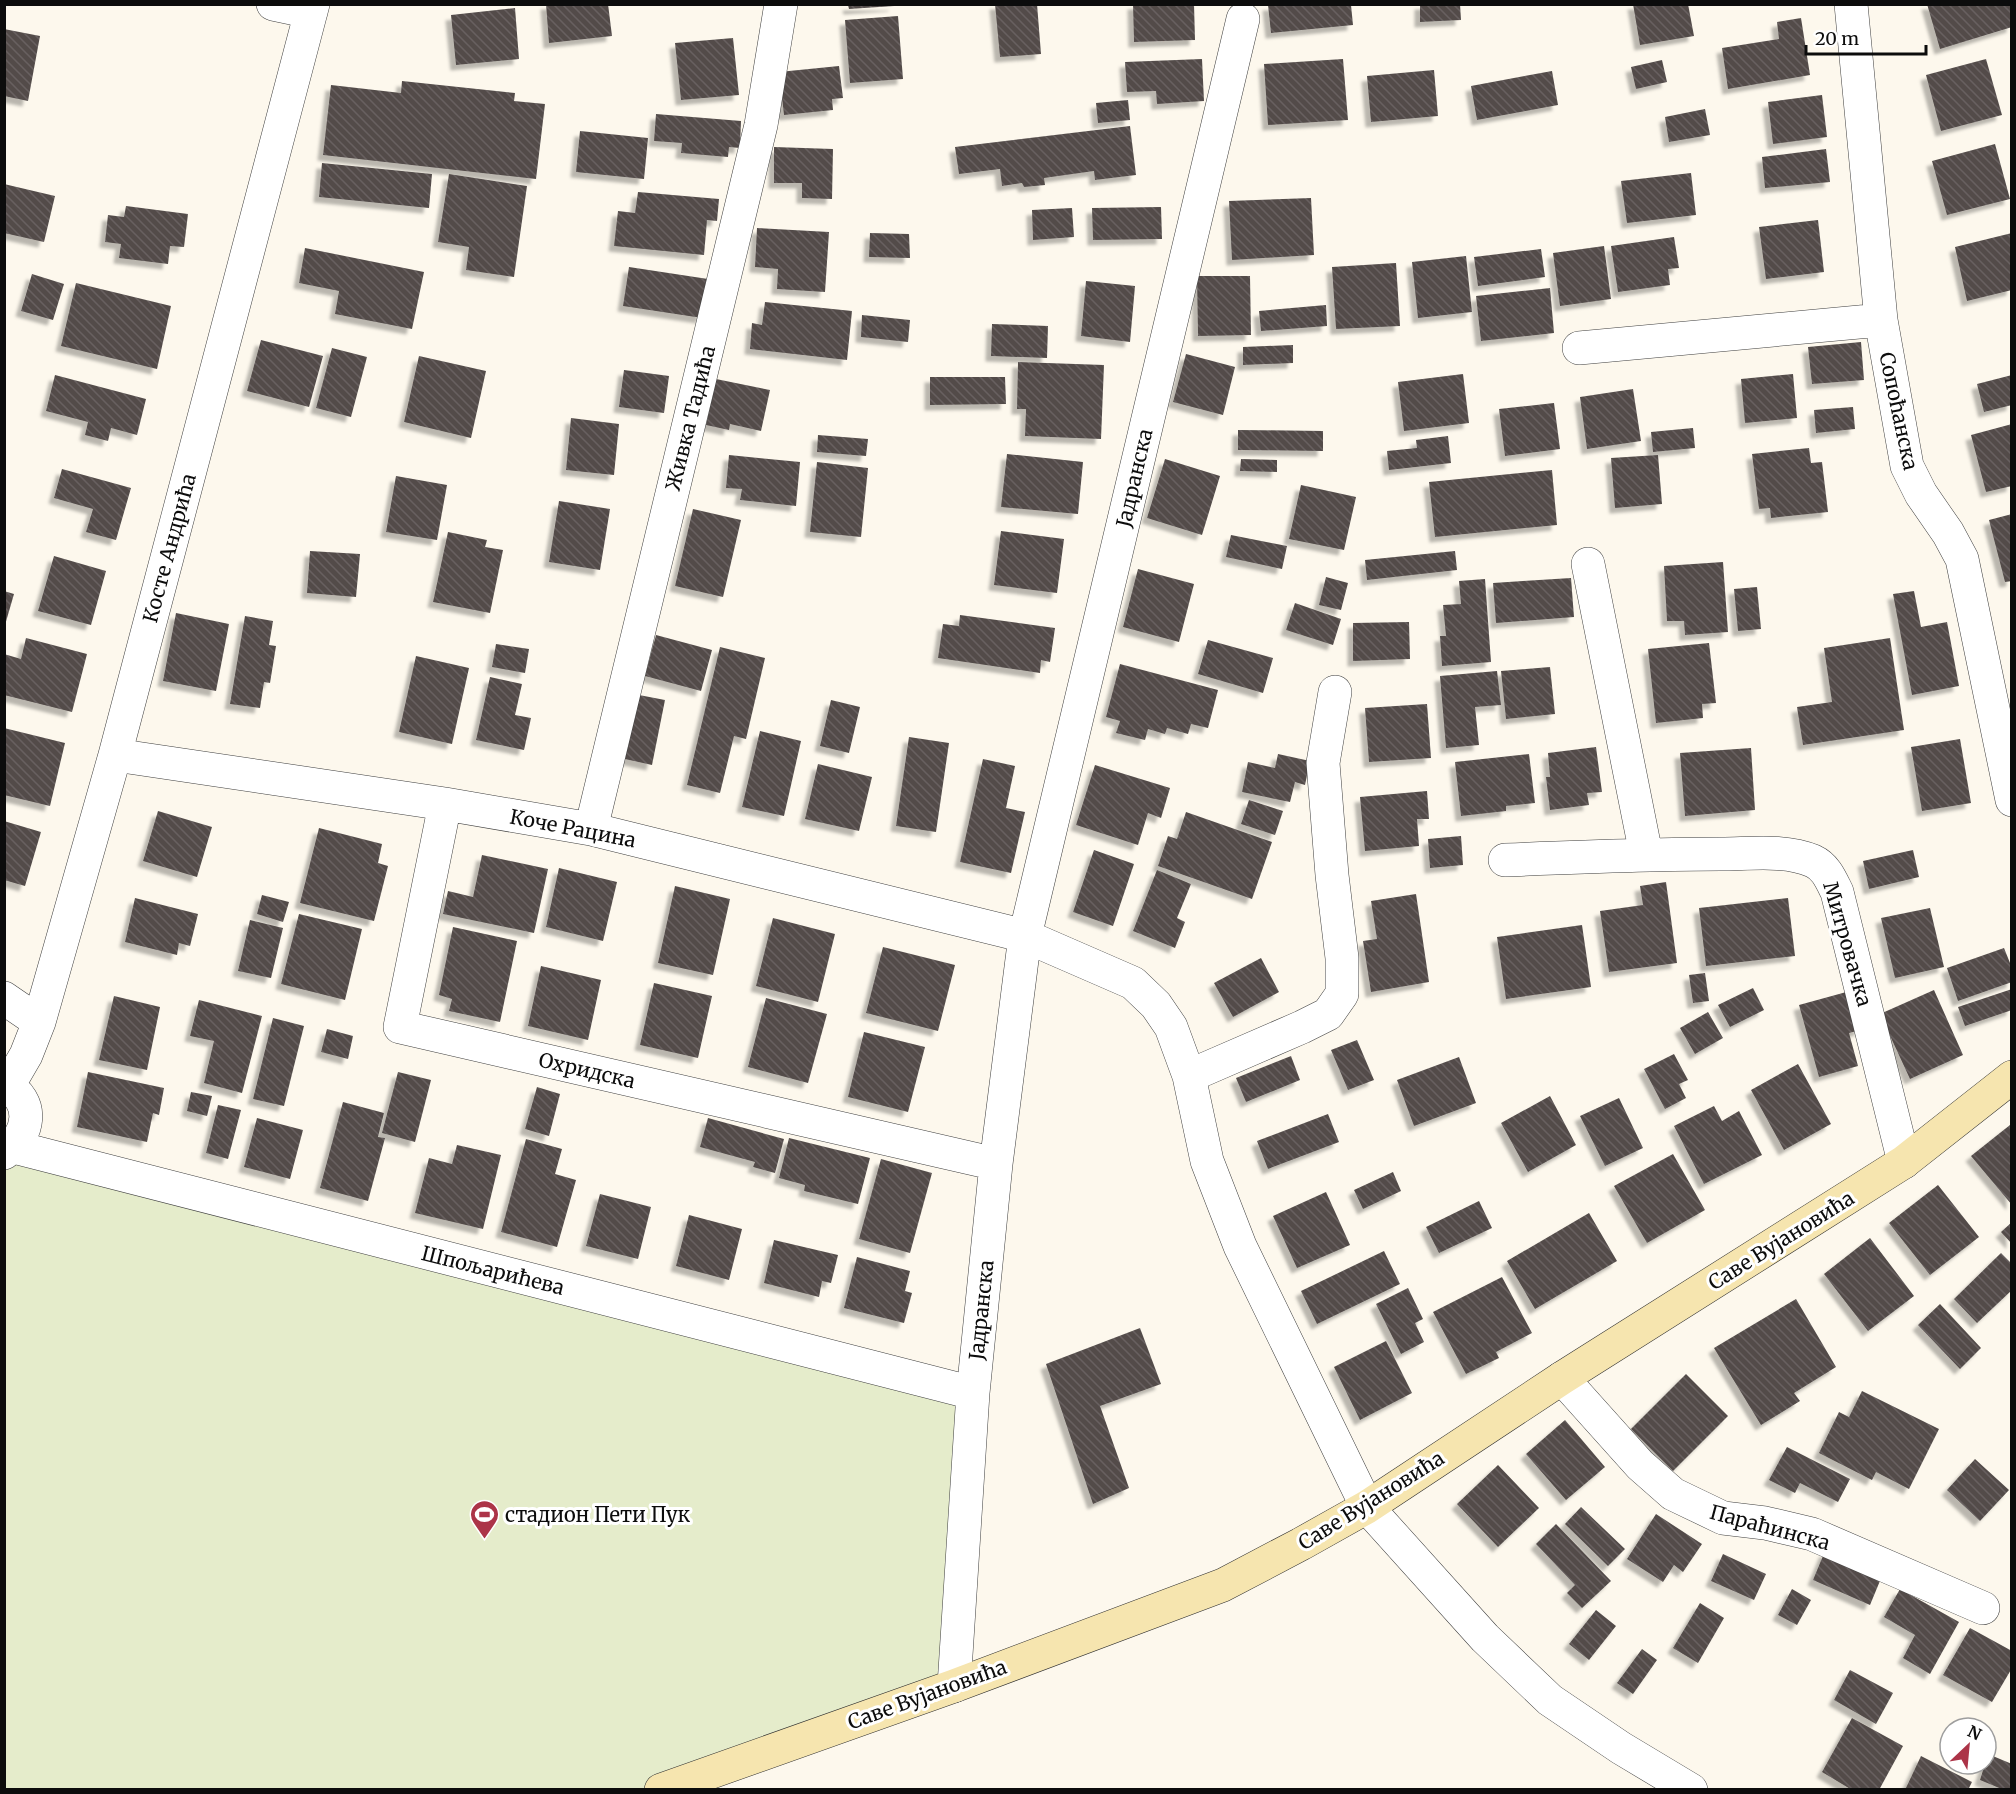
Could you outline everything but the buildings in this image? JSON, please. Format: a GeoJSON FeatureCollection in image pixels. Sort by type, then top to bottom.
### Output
{"type":"FeatureCollection","features":[{"type":"Feature","properties":{"kind":"street"},"geometry":{"type":"LineString","coordinates":[[273,4],[312,8]]}},
{"type":"Feature","properties":{"kind":"street","name":"Живка Тадића"},"geometry":{"type":"LineString","coordinates":[[591,829],[761,125],[781,4]]}},
{"type":"Feature","properties":{"kind":"street","name":"Сопоћанска"},"geometry":{"type":"LineString","coordinates":[[1851,4],[1881,320],[1907,466],[1921,494],[1948,533],[1962,560],[2012,800]]}},
{"type":"Feature","properties":{"kind":"street","name":"Косте Андрића"},"geometry":{"type":"LineString","coordinates":[[7,1086],[26,1055],[39,1022],[115,755],[312,8]]}},
{"type":"Feature","properties":{"kind":"street","name":"Јадранска"},"geometry":{"type":"LineString","coordinates":[[954,1686],[973,1393],[996,1164],[1025,936],[1243,20]]}},
{"type":"Feature","properties":{"kind":"street"},"geometry":{"type":"LineString","coordinates":[[1579,348],[1881,320]]}},
{"type":"Feature","properties":{"kind":"street"},"geometry":{"type":"LineString","coordinates":[[1588,564],[1646,854]]}},
{"type":"Feature","properties":{"kind":"street"},"geometry":{"type":"LineString","coordinates":[[1189,1076],[1328,1014],[1342,994],[1342,957],[1332,875],[1323,763],[1335,692]]}},
{"type":"Feature","properties":{"kind":"street","name":"Коче Рацина"},"geometry":{"type":"LineString","coordinates":[[115,755],[445,804],[591,829],[1025,936]]}},
{"type":"Feature","properties":{"kind":"street","name":"Охридска"},"geometry":{"type":"LineString","coordinates":[[445,804],[400,1027],[996,1164]]}},
{"type":"Feature","properties":{"kind":"street","name":"Митровачка"},"geometry":{"type":"LineString","coordinates":[[1505,860],[1646,854],[1773,854],[1815,861],[1828,872],[1837,892],[1904,1162]]}},
{"type":"Feature","properties":{"kind":"street"},"geometry":{"type":"LineString","coordinates":[[1025,936],[1133,983],[1156,1005],[1171,1027],[1189,1076],[1207,1161],[1239,1246],[1367,1507],[1485,1638],[1550,1700],[1621,1748],[1691,1790]]}},
{"type":"Feature","properties":{"kind":"street"},"geometry":{"type":"LineString","coordinates":[[4,998],[39,1022]]}},
{"type":"Feature","properties":{"kind":"street","name":"Саве Вујановића"},"geometry":{"type":"LineString","coordinates":[[661,1790],[954,1686],[1223,1585],[1367,1507],[1562,1378],[1904,1162],[2012,1077]]}},
{"type":"Feature","properties":{"kind":"street"},"geometry":{"type":"LineString","coordinates":[[7,1086],[23,1104],[26,1116],[21,1138],[9,1150]]}},
{"type":"Feature","properties":{"kind":"street","name":"Шпољарићева"},"geometry":{"type":"LineString","coordinates":[[9,1150],[973,1393]]}},
{"type":"Feature","properties":{"kind":"street","name":"Параћинска"},"geometry":{"type":"LineString","coordinates":[[1562,1378],[1640,1465],[1673,1494],[1723,1518],[1764,1523],[1812,1534],[1983,1608]]}},
{"type":"Feature","properties":{"kind":"green space","name":"стадион Пети Пук"},"geometry":{"type":"Polygon","coordinates":[[[4,1153],[973,1393],[954,1686],[661,1789],[5,1789],[4,1153]]]}},
{"type":"Feature","properties":{"kind":"place","name":"стадион Пети Пук"},"geometry":{"type":"Point","coordinates":[484,1540]}}]}
